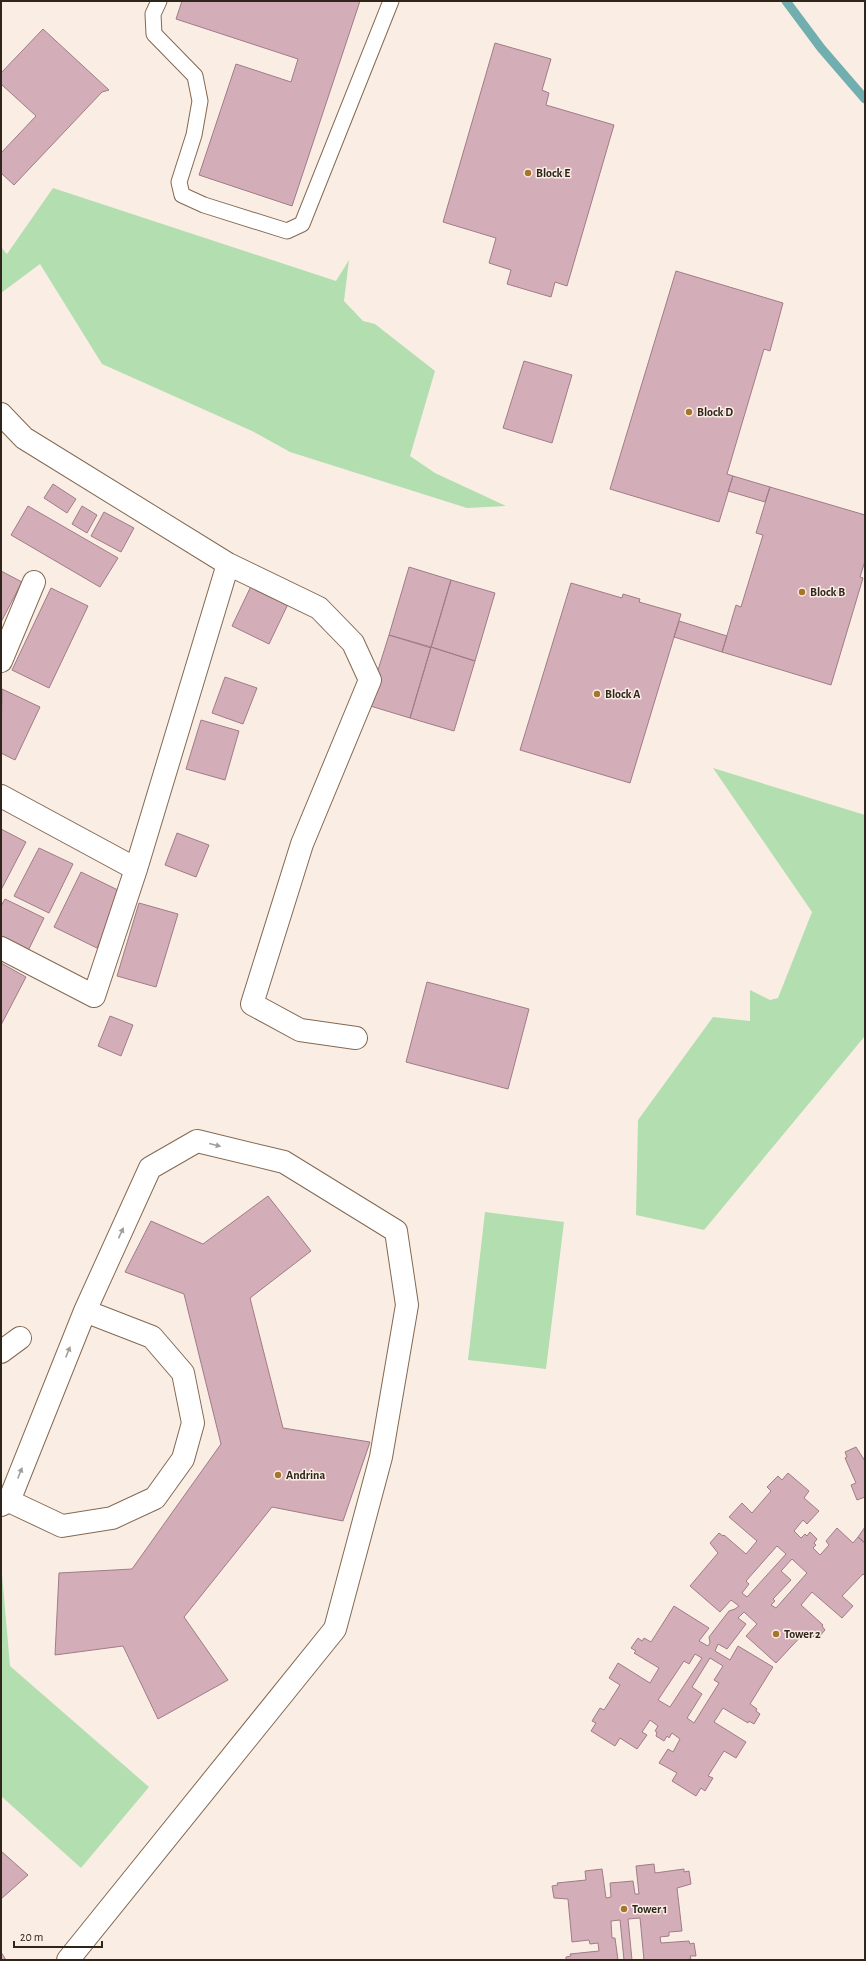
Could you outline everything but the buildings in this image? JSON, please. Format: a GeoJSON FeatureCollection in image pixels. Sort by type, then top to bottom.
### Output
{"type":"FeatureCollection","features":[{"type":"Feature","properties":{"kind":"street"},"geometry":{"type":"LineString","coordinates":[[1,414],[24,438],[228,564],[319,608],[353,643],[370,680],[302,844],[252,1004],[300,1030],[356,1038]]}},
{"type":"Feature","properties":{"kind":"street"},"geometry":{"type":"LineString","coordinates":[[1,948],[94,996],[136,870],[228,564]]}},
{"type":"Feature","properties":{"kind":"street"},"geometry":{"type":"LineString","coordinates":[[1,661],[34,582]]}},
{"type":"Feature","properties":{"kind":"street"},"geometry":{"type":"LineString","coordinates":[[1,796],[136,870]]}},
{"type":"Feature","properties":{"kind":"street"},"geometry":{"type":"LineString","coordinates":[[68,1960],[335,1629],[381,1457],[407,1305],[396,1231],[284,1162],[197,1141],[150,1168],[85,1311],[5,1503],[62,1526],[112,1518],[155,1498],[183,1459],[193,1423],[183,1373],[152,1337],[85,1311]]}},
{"type":"Feature","properties":{"kind":"street"},"geometry":{"type":"LineString","coordinates":[[1,1352],[20,1338]]}},
{"type":"Feature","properties":{"kind":"lane"},"geometry":{"type":"LineString","coordinates":[[159,1],[153,14],[154,34],[195,76],[200,101],[194,135],[179,182],[182,194],[204,205],[287,231],[302,224],[391,1]]}},
{"type":"Feature","properties":{"kind":"green space"},"geometry":{"type":"Polygon","coordinates":[[[53,188],[336,281],[349,260],[344,301],[363,321],[375,324],[435,371],[410,456],[435,473],[506,506],[467,508],[290,452],[252,431],[102,364],[40,264],[1,293],[1,247],[7,254],[53,188]]]}},
{"type":"Feature","properties":{"kind":"green space"},"geometry":{"type":"Polygon","coordinates":[[[713,768],[865,815],[865,1036],[704,1230],[636,1215],[638,1120],[713,1017],[750,1021],[750,990],[770,1000],[778,998],[812,912],[713,768]]]}},
{"type":"Feature","properties":{"kind":"green space"},"geometry":{"type":"Polygon","coordinates":[[[485,1212],[564,1222],[546,1369],[468,1360],[485,1212]]]}},
{"type":"Feature","properties":{"kind":"green space"},"geometry":{"type":"Polygon","coordinates":[[[1,1574],[10,1666],[149,1787],[81,1868],[1,1796],[1,1574]]]}},
{"type":"Feature","properties":{"kind":"waterway"},"geometry":{"type":"LineString","coordinates":[[786,1],[821,48],[865,99]]}},
{"type":"Feature","properties":{"kind":"place","name":"Block E"},"geometry":{"type":"Point","coordinates":[528,173]}},
{"type":"Feature","properties":{"kind":"place","name":"Block D"},"geometry":{"type":"Point","coordinates":[689,412]}},
{"type":"Feature","properties":{"kind":"place","name":"Block B"},"geometry":{"type":"Point","coordinates":[802,592]}},
{"type":"Feature","properties":{"kind":"place","name":"Block A"},"geometry":{"type":"Point","coordinates":[597,694]}},
{"type":"Feature","properties":{"kind":"place","name":"Andrina"},"geometry":{"type":"Point","coordinates":[278,1475]}},
{"type":"Feature","properties":{"kind":"place","name":"Tower 2"},"geometry":{"type":"Point","coordinates":[776,1634]}},
{"type":"Feature","properties":{"kind":"place","name":"Tower 1"},"geometry":{"type":"Point","coordinates":[624,1909]}}]}
